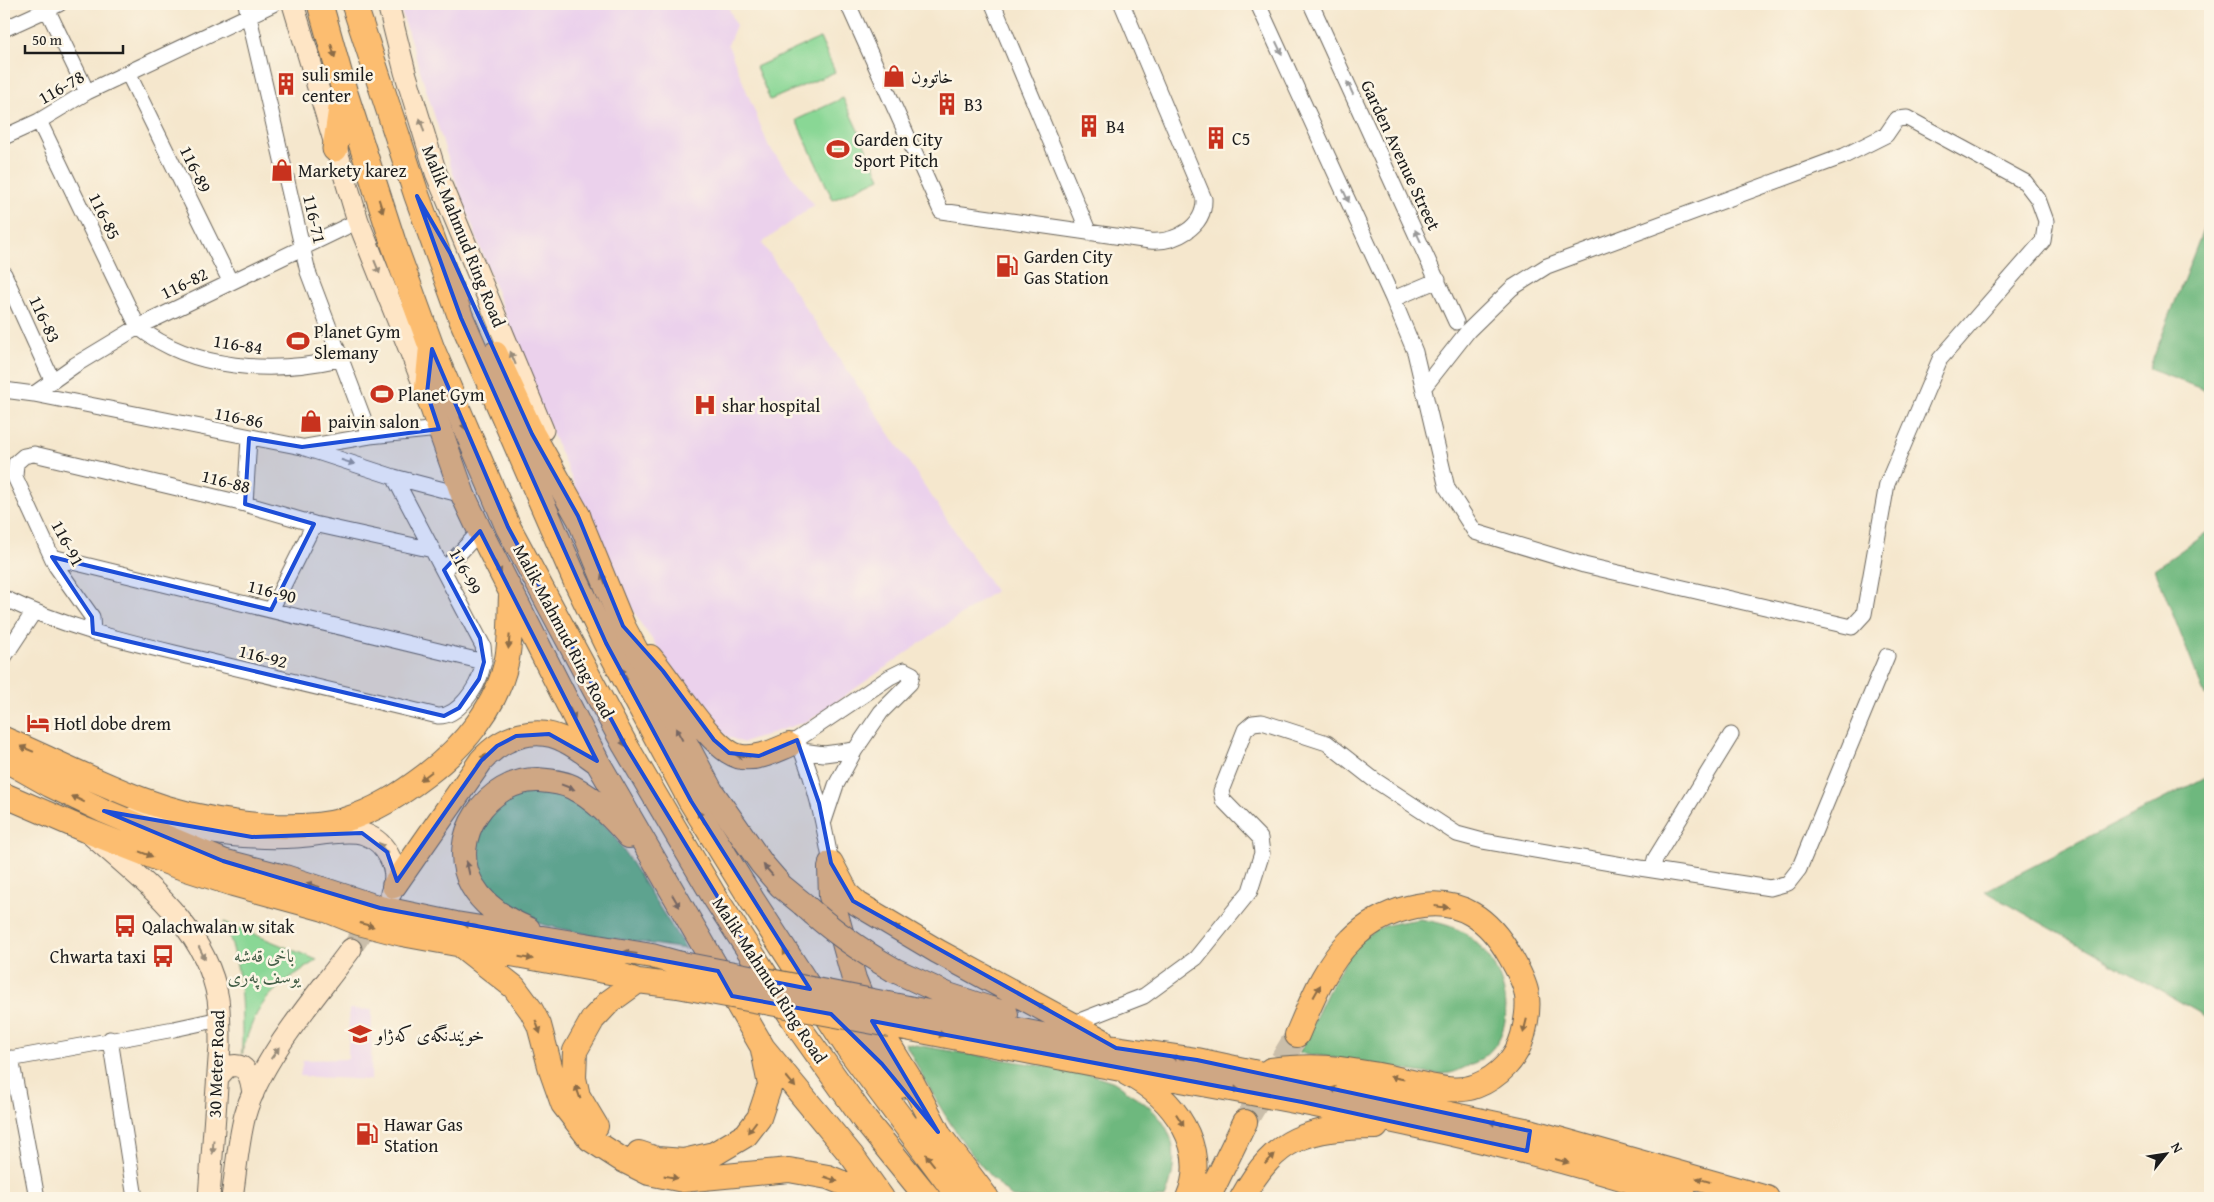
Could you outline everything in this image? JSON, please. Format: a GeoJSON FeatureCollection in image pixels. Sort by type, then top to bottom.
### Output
{"type":"FeatureCollection","features":[{"type":"Feature","properties":{"kind":"highway","name":"Malik Mahmud Ring Road"},"geometry":{"type":"LineString","coordinates":[[320,4],[344,90],[393,242],[432,349],[508,527],[625,745],[714,896],[802,1032],[864,1118],[928,1198]]}},
{"type":"Feature","properties":{"kind":"highway","name":"Malik Mahmud Ring Road"},"geometry":{"type":"LineString","coordinates":[[354,4],[417,196],[461,318],[575,578],[602,634],[691,801],[752,900],[818,1002],[882,1095],[960,1198]]}},
{"type":"Feature","properties":{"kind":"highway"},"geometry":{"type":"LineString","coordinates":[[335,149],[344,90]]}},
{"type":"Feature","properties":{"kind":"highway"},"geometry":{"type":"LineString","coordinates":[[417,196],[450,253],[532,434],[578,516]]}},
{"type":"Feature","properties":{"kind":"highway"},"geometry":{"type":"LineString","coordinates":[[427,393],[432,349]]}},
{"type":"Feature","properties":{"kind":"main road"},"geometry":{"type":"LineString","coordinates":[[292,4],[358,221],[427,393],[463,495],[511,593],[597,761],[658,870],[763,1048],[852,1156],[882,1198]]}},
{"type":"Feature","properties":{"kind":"main road","name":"Malik Mahmud Ring Road"},"geometry":{"type":"LineString","coordinates":[[388,4],[405,72],[436,173],[622,626],[711,791],[762,864],[781,886],[837,934],[894,970],[948,995],[1068,1032]]}},
{"type":"Feature","properties":{"kind":"main road"},"geometry":{"type":"LineString","coordinates":[[4,739],[142,800],[184,813],[238,823],[265,825],[306,825],[344,820],[375,808],[408,789],[437,767],[478,723],[500,683],[506,662],[509,642],[511,593]]}},
{"type":"Feature","properties":{"kind":"main road"},"geometry":{"type":"LineString","coordinates":[[622,626],[663,671],[699,721],[724,750],[736,756],[750,758],[796,745]]}},
{"type":"Feature","properties":{"kind":"main road"},"geometry":{"type":"LineString","coordinates":[[392,889],[481,761],[496,746],[522,735],[549,734],[565,740],[597,761]]}},
{"type":"Feature","properties":{"kind":"main road"},"geometry":{"type":"LineString","coordinates":[[4,759],[104,812],[223,861],[285,877],[380,908],[456,924],[652,956],[678,975]]}},
{"type":"Feature","properties":{"kind":"main road"},"geometry":{"type":"LineString","coordinates":[[555,940],[507,920],[482,898],[471,884],[464,846],[471,823],[484,802],[510,785],[526,780],[548,780],[570,786],[597,802],[658,870]]}},
{"type":"Feature","properties":{"kind":"main road"},"geometry":{"type":"LineString","coordinates":[[4,795],[85,830],[174,865],[233,884],[324,909],[359,922],[402,934],[615,973],[638,981]]}},
{"type":"Feature","properties":{"kind":"main road"},"geometry":{"type":"LineString","coordinates":[[104,812],[252,837],[297,837],[350,832],[362,833],[375,840],[387,852],[394,869],[392,889]]}},
{"type":"Feature","properties":{"kind":"main road","name":"30 Meter Road"},"geometry":{"type":"LineString","coordinates":[[85,830],[156,893],[189,932],[202,952],[214,983],[220,1019],[218,1077],[209,1198]]}},
{"type":"Feature","properties":{"kind":"main road"},"geometry":{"type":"LineString","coordinates":[[831,863],[829,875],[830,896],[854,979],[866,1008],[912,1082],[938,1132]]}},
{"type":"Feature","properties":{"kind":"main road"},"geometry":{"type":"LineString","coordinates":[[831,863],[848,895],[858,904],[1068,1032],[1116,1058],[1172,1108],[1180,1118],[1191,1143],[1194,1159],[1194,1176],[1188,1198]]}},
{"type":"Feature","properties":{"kind":"main road"},"geometry":{"type":"LineString","coordinates":[[1252,1072],[1307,1065],[1387,1076],[1448,1090],[1477,1086],[1504,1069],[1520,1044],[1527,1018],[1528,996],[1522,976],[1501,940],[1472,914],[1452,908],[1414,906],[1389,913],[1367,925],[1350,941],[1333,963],[1314,996],[1297,1035]]}},
{"type":"Feature","properties":{"kind":"main road"},"geometry":{"type":"LineString","coordinates":[[458,943],[514,987],[531,1010],[539,1025],[551,1070],[563,1104],[590,1139],[621,1159],[649,1173],[683,1180],[789,1170],[828,1177],[860,1190],[873,1198]]}},
{"type":"Feature","properties":{"kind":"main road","name":"30 Meter Road"},"geometry":{"type":"LineString","coordinates":[[232,1198],[240,1135],[253,1094],[273,1056],[351,948]]}},
{"type":"Feature","properties":{"kind":"main road"},"geometry":{"type":"LineString","coordinates":[[763,1048],[770,1085],[759,1118],[746,1135],[714,1154],[684,1161],[657,1159],[626,1149],[595,1126],[578,1096],[574,1078],[575,1051],[593,1019],[609,1002],[638,981],[678,975],[1116,1058],[1302,1102],[1430,1129],[1528,1141],[1685,1198]]}},
{"type":"Feature","properties":{"kind":"main road"},"geometry":{"type":"LineString","coordinates":[[818,1002],[882,1064],[938,1132],[987,1198]]}},
{"type":"Feature","properties":{"kind":"main road"},"geometry":{"type":"LineString","coordinates":[[891,1015],[1068,1032]]}},
{"type":"Feature","properties":{"kind":"main road"},"geometry":{"type":"LineString","coordinates":[[1116,1058],[1197,1060],[1767,1198]]}},
{"type":"Feature","properties":{"kind":"main road"},"geometry":{"type":"LineString","coordinates":[[218,1077],[227,1067],[232,1065],[244,1068],[251,1078],[253,1094]]}},
{"type":"Feature","properties":{"kind":"main road"},"geometry":{"type":"LineString","coordinates":[[1208,1198],[1245,1122]]}},
{"type":"Feature","properties":{"kind":"main road"},"geometry":{"type":"LineString","coordinates":[[1242,1198],[1268,1159],[1299,1138],[1322,1130],[1350,1127],[1430,1129]]}},
{"type":"Feature","properties":{"kind":"main road"},"geometry":{"type":"LineString","coordinates":[[962,1166],[1002,1198]]}},
{"type":"Feature","properties":{"kind":"street","name":"116-78"},"geometry":{"type":"LineString","coordinates":[[4,137],[39,121],[87,92],[128,73],[247,9],[273,4]]}},
{"type":"Feature","properties":{"kind":"street"},"geometry":{"type":"LineString","coordinates":[[848,4],[941,211],[1089,233],[1150,241],[1165,241],[1178,236],[1192,226],[1202,213],[1204,207],[1201,190],[1122,4]]}},
{"type":"Feature","properties":{"kind":"street"},"geometry":{"type":"LineString","coordinates":[[993,4],[1089,233]]}},
{"type":"Feature","properties":{"kind":"street"},"geometry":{"type":"LineString","coordinates":[[1258,4],[1393,299],[1415,352],[1447,488],[1474,532],[1584,565],[1852,627],[1864,614],[1887,484],[1940,359],[2043,241],[2046,220],[2038,200],[2025,182],[1907,118],[1897,118],[1886,135],[1844,156],[1547,266],[1512,288],[1468,331],[1424,387]]}},
{"type":"Feature","properties":{"kind":"street","name":"Garden Avenue Street"},"geometry":{"type":"LineString","coordinates":[[1311,4],[1456,322]]}},
{"type":"Feature","properties":{"kind":"street"},"geometry":{"type":"LineString","coordinates":[[4,29],[53,6],[87,92]]}},
{"type":"Feature","properties":{"kind":"street","name":"116-71"},"geometry":{"type":"LineString","coordinates":[[247,9],[312,286],[370,436]]}},
{"type":"Feature","properties":{"kind":"street","name":"116-89"},"geometry":{"type":"LineString","coordinates":[[128,73],[230,281]]}},
{"type":"Feature","properties":{"kind":"street","name":"116-85"},"geometry":{"type":"LineString","coordinates":[[39,121],[138,327]]}},
{"type":"Feature","properties":{"kind":"street","name":"116-82"},"geometry":{"type":"LineString","coordinates":[[34,394],[52,380],[138,327],[302,246],[358,221]]}},
{"type":"Feature","properties":{"kind":"street","name":"116-83"},"geometry":{"type":"LineString","coordinates":[[4,274],[52,380]]}},
{"type":"Feature","properties":{"kind":"street"},"geometry":{"type":"LineString","coordinates":[[1393,299],[1438,280]]}},
{"type":"Feature","properties":{"kind":"street","name":"116-84"},"geometry":{"type":"LineString","coordinates":[[138,327],[149,336],[173,349],[238,365],[273,368],[299,367],[340,359]]}},
{"type":"Feature","properties":{"kind":"street","name":"116-86"},"geometry":{"type":"LineString","coordinates":[[4,390],[34,394],[302,448],[463,495]]}},
{"type":"Feature","properties":{"kind":"street"},"geometry":{"type":"LineString","coordinates":[[302,448],[370,436],[439,429]]}},
{"type":"Feature","properties":{"kind":"street"},"geometry":{"type":"LineString","coordinates":[[245,504],[249,438]]}},
{"type":"Feature","properties":{"kind":"street","name":"116-88"},"geometry":{"type":"LineString","coordinates":[[15,467],[24,456],[34,454],[245,504],[314,524],[433,550]]}},
{"type":"Feature","properties":{"kind":"street","name":"116-91"},"geometry":{"type":"LineString","coordinates":[[15,467],[15,477],[52,557],[91,615],[93,621],[92,633]]}},
{"type":"Feature","properties":{"kind":"street","name":"116-99"},"geometry":{"type":"LineString","coordinates":[[394,476],[480,638],[484,662]]}},
{"type":"Feature","properties":{"kind":"street"},"geometry":{"type":"LineString","coordinates":[[271,610],[314,524]]}},
{"type":"Feature","properties":{"kind":"street"},"geometry":{"type":"LineString","coordinates":[[444,570],[480,530]]}},
{"type":"Feature","properties":{"kind":"street","name":"116-90"},"geometry":{"type":"LineString","coordinates":[[52,557],[484,662]]}},
{"type":"Feature","properties":{"kind":"street","name":"116-92"},"geometry":{"type":"LineString","coordinates":[[4,598],[34,613],[92,633],[313,688],[438,716],[450,715],[455,712],[479,679],[484,662]]}},
{"type":"Feature","properties":{"kind":"street"},"geometry":{"type":"LineString","coordinates":[[4,657],[34,613]]}},
{"type":"Feature","properties":{"kind":"street"},"geometry":{"type":"LineString","coordinates":[[1068,1032],[1144,996],[1196,958],[1250,890],[1262,853],[1260,838],[1223,800],[1221,791],[1245,730],[1253,723],[1262,722],[1327,744],[1373,780],[1457,834],[1483,841],[1770,888],[1788,883],[1799,869],[1887,656]]}},
{"type":"Feature","properties":{"kind":"street"},"geometry":{"type":"LineString","coordinates":[[796,745],[890,677],[902,670],[910,671],[912,677],[910,683],[880,712],[855,750],[836,785],[824,821]]}},
{"type":"Feature","properties":{"kind":"street"},"geometry":{"type":"LineString","coordinates":[[1652,870],[1656,859],[1731,735]]}},
{"type":"Feature","properties":{"kind":"street"},"geometry":{"type":"LineString","coordinates":[[796,745],[824,754],[855,750]]}},
{"type":"Feature","properties":{"kind":"street"},"geometry":{"type":"LineString","coordinates":[[796,745],[815,786],[824,821],[831,863]]}},
{"type":"Feature","properties":{"kind":"street"},"geometry":{"type":"LineString","coordinates":[[38,1198],[8,1059],[220,1019]]}},
{"type":"Feature","properties":{"kind":"street"},"geometry":{"type":"LineString","coordinates":[[110,1039],[135,1198]]}},
{"type":"Feature","properties":{"kind":"highlighted area"},"geometry":{"type":"Polygon","coordinates":[[[417,196],[450,253],[532,434],[578,516],[623,626],[663,671],[714,740],[729,753],[759,756],[797,740],[819,803],[831,863],[853,901],[1116,1048],[1197,1060],[1530,1131],[1527,1151],[1302,1102],[872,1021],[938,1132],[882,1064],[831,1014],[732,996],[718,971],[380,908],[223,861],[104,811],[252,837],[362,833],[387,852],[397,881],[481,761],[497,746],[516,736],[549,734],[597,761],[480,531],[444,570],[480,638],[484,662],[479,679],[459,708],[444,716],[93,633],[92,617],[52,557],[271,610],[314,524],[245,504],[249,438],[302,447],[439,429],[427,393],[432,349],[508,527],[625,745],[769,981],[810,989],[691,801],[606,643],[461,318],[417,196]]]}},
{"type":"Feature","properties":{"kind":"shaded area","name":"shar hospital"},"geometry":{"type":"Polygon","coordinates":[[[399,4],[727,4],[736,25],[728,45],[769,147],[814,205],[762,243],[995,591],[810,720],[743,743],[718,732],[641,624],[610,568],[526,372],[451,168],[399,4]]]}},
{"type":"Feature","properties":{"kind":"shaded area","name":"Markety karez"},"geometry":{"type":"Polygon","coordinates":[[[290,157],[294,181],[274,184],[270,159],[290,157]]]}},
{"type":"Feature","properties":{"kind":"shaded area","name":"خوێندنگەی کەژاو"},"geometry":{"type":"Polygon","coordinates":[[[349,1009],[372,1010],[371,1080],[300,1076],[303,1060],[348,1059],[349,1009]]]}},
{"type":"Feature","properties":{"kind":"green space"},"geometry":{"type":"Polygon","coordinates":[[[820,38],[835,72],[770,100],[756,67],[820,38]]]}},
{"type":"Feature","properties":{"kind":"green space","name":"Garden City Sport Pitch"},"geometry":{"type":"Polygon","coordinates":[[[843,98],[880,178],[833,200],[796,120],[843,98]]]}},
{"type":"Feature","properties":{"kind":"green space"},"geometry":{"type":"Polygon","coordinates":[[[2210,212],[2210,392],[2149,369],[2210,212]]]}},
{"type":"Feature","properties":{"kind":"green space"},"geometry":{"type":"Polygon","coordinates":[[[2210,530],[2210,695],[2205,696],[2155,569],[2210,530]]]}},
{"type":"Feature","properties":{"kind":"green space"},"geometry":{"type":"Polygon","coordinates":[[[2210,775],[2210,1015],[2205,1016],[1985,891],[2210,775]]]}},
{"type":"Feature","properties":{"kind":"green space"},"geometry":{"type":"Polygon","coordinates":[[[536,789],[572,798],[611,831],[686,949],[591,935],[544,925],[521,917],[497,899],[479,877],[474,854],[478,831],[502,799],[536,789]]]}},
{"type":"Feature","properties":{"kind":"green space"},"geometry":{"type":"Polygon","coordinates":[[[1420,919],[1446,925],[1465,933],[1484,951],[1495,968],[1502,986],[1506,1005],[1504,1023],[1498,1040],[1486,1055],[1455,1072],[1434,1074],[1299,1053],[1339,972],[1359,944],[1369,934],[1381,927],[1420,919]]]}},
{"type":"Feature","properties":{"kind":"green space","name":"باخی قەشە یوسف پەری"},"geometry":{"type":"Polygon","coordinates":[[[224,922],[317,960],[277,988],[260,1008],[247,1036],[242,1054],[238,971],[235,955],[224,922]]]}},
{"type":"Feature","properties":{"kind":"green space"},"geometry":{"type":"Polygon","coordinates":[[[905,1043],[1074,1071],[1115,1082],[1146,1104],[1157,1115],[1171,1138],[1173,1166],[1165,1198],[1013,1198],[996,1182],[965,1145],[927,1085],[905,1043]]]}},
{"type":"Feature","properties":{"kind":"tunnel"},"geometry":{"type":"LineString","coordinates":[[351,949],[377,912]]}},
{"type":"Feature","properties":{"kind":"tunnel"},"geometry":{"type":"LineString","coordinates":[[1245,1122],[1297,1035]]}},
{"type":"Feature","properties":{"kind":"place","name":"خاتوون"},"geometry":{"type":"Point","coordinates":[894,76]}},
{"type":"Feature","properties":{"kind":"place","name":"suli smile center"},"geometry":{"type":"Point","coordinates":[286,84]}},
{"type":"Feature","properties":{"kind":"place","name":"B3"},"geometry":{"type":"Point","coordinates":[947,104]}},
{"type":"Feature","properties":{"kind":"place","name":"B4"},"geometry":{"type":"Point","coordinates":[1089,126]}},
{"type":"Feature","properties":{"kind":"place","name":"C5"},"geometry":{"type":"Point","coordinates":[1216,138]}},
{"type":"Feature","properties":{"kind":"place","name":"Garden City Sport Pitch"},"geometry":{"type":"Point","coordinates":[838,149]}},
{"type":"Feature","properties":{"kind":"place","name":"Markety karez"},"geometry":{"type":"Point","coordinates":[282,170]}},
{"type":"Feature","properties":{"kind":"place","name":"Garden City Gas Station"},"geometry":{"type":"Point","coordinates":[1007,266]}},
{"type":"Feature","properties":{"kind":"place","name":"Planet Gym Slemany"},"geometry":{"type":"Point","coordinates":[298,341]}},
{"type":"Feature","properties":{"kind":"place","name":"Planet Gym"},"geometry":{"type":"Point","coordinates":[382,394]}},
{"type":"Feature","properties":{"kind":"place","name":"shar hospital"},"geometry":{"type":"Point","coordinates":[705,405]}},
{"type":"Feature","properties":{"kind":"place","name":"paivin salon"},"geometry":{"type":"Point","coordinates":[311,421]}},
{"type":"Feature","properties":{"kind":"place","name":"Hotl dobe drem"},"geometry":{"type":"Point","coordinates":[38,723]}},
{"type":"Feature","properties":{"kind":"place","name":"Qalachwalan w sitak"},"geometry":{"type":"Point","coordinates":[125,926]}},
{"type":"Feature","properties":{"kind":"place","name":"Chwarta taxi"},"geometry":{"type":"Point","coordinates":[163,956]}},
{"type":"Feature","properties":{"kind":"place","name":"خوێندنگەی کەژاو"},"geometry":{"type":"Point","coordinates":[360,1034]}},
{"type":"Feature","properties":{"kind":"place","name":"Hawar Gas Station"},"geometry":{"type":"Point","coordinates":[367,1134]}}]}
